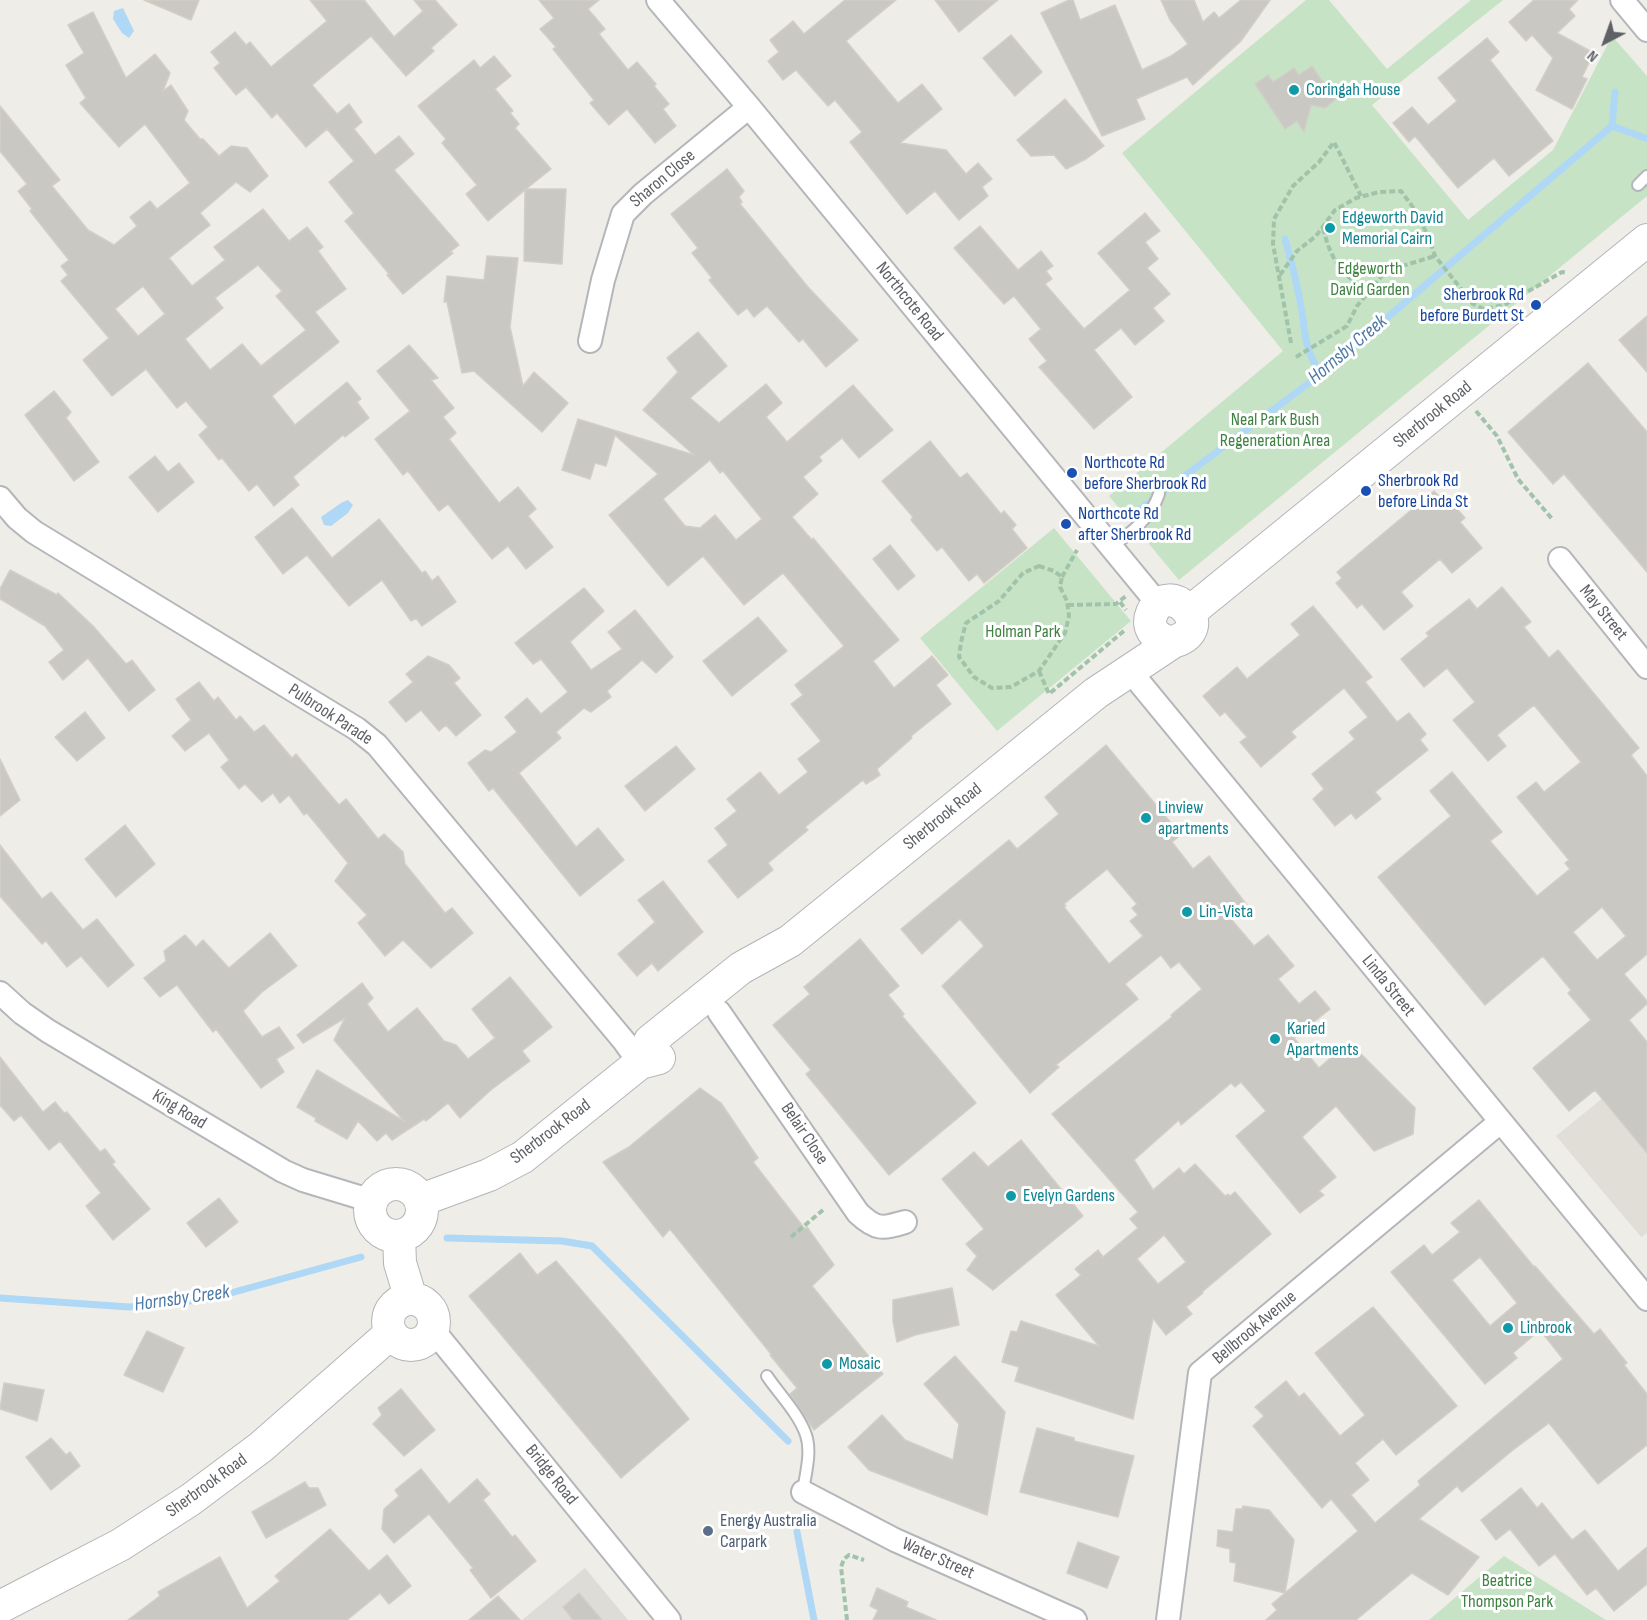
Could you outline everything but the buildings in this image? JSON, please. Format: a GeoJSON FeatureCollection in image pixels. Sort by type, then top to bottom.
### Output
{"type":"FeatureCollection","features":[{"type":"Feature","properties":{"kind":"main road","name":"Sherbrook Road"},"geometry":{"type":"LineString","coordinates":[[1096,693],[1147,617],[1164,602],[1176,601],[1190,612],[1647,240]]}},
{"type":"Feature","properties":{"kind":"main road","name":"Sherbrook Road"},"geometry":{"type":"LineString","coordinates":[[640,1063],[650,1041],[741,968],[790,941],[1096,693],[1130,671],[1147,617]]}},
{"type":"Feature","properties":{"kind":"main road","name":"Sherbrook Road"},"geometry":{"type":"LineString","coordinates":[[421,1200],[489,1175],[523,1157],[640,1063],[663,1058],[753,984],[790,941]]}},
{"type":"Feature","properties":{"kind":"main road"},"geometry":{"type":"LineString","coordinates":[[391,1184],[409,1187],[421,1200],[419,1224],[407,1234],[390,1236],[375,1226],[370,1210],[372,1201],[376,1193],[391,1184]]}},
{"type":"Feature","properties":{"kind":"main road"},"geometry":{"type":"LineString","coordinates":[[399,1236],[400,1263],[411,1299]]}},
{"type":"Feature","properties":{"kind":"main road"},"geometry":{"type":"LineString","coordinates":[[411,1299],[425,1304],[430,1309],[433,1316],[433,1330],[423,1341],[409,1345],[396,1339],[388,1326],[391,1310],[396,1304],[411,1299]]}},
{"type":"Feature","properties":{"kind":"main road","name":"Sherbrook Road"},"geometry":{"type":"LineString","coordinates":[[0,1607],[120,1545],[190,1500],[261,1447],[391,1333]]}},
{"type":"Feature","properties":{"kind":"street","name":"Northcote Road"},"geometry":{"type":"LineString","coordinates":[[658,0],[749,107],[1111,547],[1147,617]]}},
{"type":"Feature","properties":{"kind":"street"},"geometry":{"type":"LineString","coordinates":[[1622,0],[1647,30]]}},
{"type":"Feature","properties":{"kind":"street","name":"Sharon Close"},"geometry":{"type":"LineString","coordinates":[[590,341],[603,280],[622,214],[749,107]]}},
{"type":"Feature","properties":{"kind":"street","name":"Pulbrook Parade"},"geometry":{"type":"LineString","coordinates":[[0,498],[17,518],[34,532],[357,729],[377,745],[602,1014],[640,1063]]}},
{"type":"Feature","properties":{"kind":"street","name":"May Street"},"geometry":{"type":"LineString","coordinates":[[1560,559],[1647,667]]}},
{"type":"Feature","properties":{"kind":"street","name":"Linda Street"},"geometry":{"type":"LineString","coordinates":[[1130,671],[1500,1122],[1643,1284]]}},
{"type":"Feature","properties":{"kind":"street","name":"King Road"},"geometry":{"type":"LineString","coordinates":[[0,993],[22,1013],[48,1031],[283,1171],[303,1180],[372,1201]]}},
{"type":"Feature","properties":{"kind":"street","name":"Belair Close"},"geometry":{"type":"LineString","coordinates":[[719,1012],[858,1213],[868,1223],[885,1228],[905,1222]]}},
{"type":"Feature","properties":{"kind":"street","name":"Bellbrook Avenue"},"geometry":{"type":"LineString","coordinates":[[1168,1620],[1200,1373],[1500,1122]]}},
{"type":"Feature","properties":{"kind":"street","name":"Bridge Road"},"geometry":{"type":"LineString","coordinates":[[433,1330],[669,1620]]}},
{"type":"Feature","properties":{"kind":"street","name":"Water Street"},"geometry":{"type":"LineString","coordinates":[[802,1492],[895,1540],[1075,1620]]}},
{"type":"Feature","properties":{"kind":"lane"},"geometry":{"type":"LineString","coordinates":[[1638,185],[1647,176]]}},
{"type":"Feature","properties":{"kind":"lane"},"geometry":{"type":"LineString","coordinates":[[1111,547],[1140,525],[1155,504],[1159,494]]}},
{"type":"Feature","properties":{"kind":"lane"},"geometry":{"type":"LineString","coordinates":[[767,1376],[807,1436],[808,1458],[802,1492]]}},
{"type":"Feature","properties":{"kind":"path"},"geometry":{"type":"LineString","coordinates":[[1291,343],[1273,244],[1274,219],[1293,186],[1318,162],[1334,142],[1361,196]]}},
{"type":"Feature","properties":{"kind":"path"},"geometry":{"type":"LineString","coordinates":[[1280,274],[1297,251],[1316,236],[1335,210],[1361,196],[1401,191],[1429,238],[1435,256],[1473,304],[1484,309],[1504,305],[1562,272],[1568,273]]}},
{"type":"Feature","properties":{"kind":"path"},"geometry":{"type":"LineString","coordinates":[[1323,227],[1328,250],[1348,278],[1368,292]]}},
{"type":"Feature","properties":{"kind":"path"},"geometry":{"type":"LineString","coordinates":[[1296,357],[1347,326],[1357,306],[1386,271],[1435,256]]}},
{"type":"Feature","properties":{"kind":"path"},"geometry":{"type":"LineString","coordinates":[[1476,411],[1497,436],[1518,479],[1553,520]]}},
{"type":"Feature","properties":{"kind":"path"},"geometry":{"type":"LineString","coordinates":[[1062,577],[1054,571],[1039,567],[1023,573],[999,601],[966,623],[959,657],[974,677],[992,688],[1011,687],[1039,671],[1065,633],[1069,616],[1068,605],[1060,587],[1062,577],[1077,550]]}},
{"type":"Feature","properties":{"kind":"path"},"geometry":{"type":"LineString","coordinates":[[1068,605],[1120,602],[1147,617]]}},
{"type":"Feature","properties":{"kind":"path"},"geometry":{"type":"LineString","coordinates":[[1120,602],[1147,617]]}},
{"type":"Feature","properties":{"kind":"path"},"geometry":{"type":"LineString","coordinates":[[1039,671],[1049,694],[1147,617]]}},
{"type":"Feature","properties":{"kind":"path"},"geometry":{"type":"LineString","coordinates":[[791,1237],[823,1210]]}},
{"type":"Feature","properties":{"kind":"path"},"geometry":{"type":"LineString","coordinates":[[847,1620],[842,1567],[844,1559],[849,1555],[864,1560]]}},
{"type":"Feature","properties":{"kind":"shaded area"},"geometry":{"type":"Polygon","coordinates":[[[1647,1062],[1647,1233],[1641,1237],[1556,1136],[1647,1062]]]}},
{"type":"Feature","properties":{"kind":"shaded area"},"geometry":{"type":"Polygon","coordinates":[[[585,1568],[628,1620],[522,1620],[585,1568]]]}},
{"type":"Feature","properties":{"kind":"green space","name":"Edgeworth David Garden"},"geometry":{"type":"Polygon","coordinates":[[[1306,0],[1329,0],[1387,69],[1471,0],[1503,0],[1372,105],[1468,220],[1553,150],[1612,36],[1647,76],[1647,196],[1179,580],[1109,496],[1283,351],[1122,153],[1306,0]]]}},
{"type":"Feature","properties":{"kind":"green space","name":"Holman Park"},"geometry":{"type":"Polygon","coordinates":[[[1054,528],[1131,621],[997,731],[920,638],[1054,528]]]}},
{"type":"Feature","properties":{"kind":"green space","name":"Beatrice Thompson Park"},"geometry":{"type":"Polygon","coordinates":[[[1504,1556],[1606,1620],[1429,1620],[1504,1556]]]}},
{"type":"Feature","properties":{"kind":"water"},"geometry":{"type":"Polygon","coordinates":[[[123,8],[134,31],[129,38],[122,33],[113,19],[114,11],[123,8]]]}},
{"type":"Feature","properties":{"kind":"water"},"geometry":{"type":"Polygon","coordinates":[[[348,500],[353,505],[348,513],[331,526],[324,525],[321,517],[348,500]]]}},
{"type":"Feature","properties":{"kind":"waterway","name":"Hornsby Creek"},"geometry":{"type":"LineString","coordinates":[[1131,516],[1321,374],[1612,126],[1615,92]]}},
{"type":"Feature","properties":{"kind":"waterway"},"geometry":{"type":"LineString","coordinates":[[1612,126],[1645,138]]}},
{"type":"Feature","properties":{"kind":"waterway"},"geometry":{"type":"LineString","coordinates":[[1285,239],[1299,294],[1307,344],[1321,374]]}},
{"type":"Feature","properties":{"kind":"waterway"},"geometry":{"type":"LineString","coordinates":[[447,1238],[562,1241],[592,1246],[788,1441]]}},
{"type":"Feature","properties":{"kind":"waterway","name":"Hornsby Creek"},"geometry":{"type":"LineString","coordinates":[[0,1298],[129,1307],[209,1299],[361,1257]]}},
{"type":"Feature","properties":{"kind":"waterway"},"geometry":{"type":"LineString","coordinates":[[797,1532],[814,1620]]}},
{"type":"Feature","properties":{"kind":"place","name":"Coringah House"},"geometry":{"type":"Point","coordinates":[1294,90]}},
{"type":"Feature","properties":{"kind":"place","name":"Edgeworth David Memorial Cairn"},"geometry":{"type":"Point","coordinates":[1330,228]}},
{"type":"Feature","properties":{"kind":"place","name":"Sherbrook Rd before Burdett St"},"geometry":{"type":"Point","coordinates":[1536,305]}},
{"type":"Feature","properties":{"kind":"place","name":"Northcote Rd before Sherbrook Rd"},"geometry":{"type":"Point","coordinates":[1072,473]}},
{"type":"Feature","properties":{"kind":"place","name":"Sherbrook Rd before Linda St"},"geometry":{"type":"Point","coordinates":[1366,491]}},
{"type":"Feature","properties":{"kind":"place","name":"Northcote Rd after Sherbrook Rd"},"geometry":{"type":"Point","coordinates":[1066,524]}},
{"type":"Feature","properties":{"kind":"place","name":"Linview apartments"},"geometry":{"type":"Point","coordinates":[1146,818]}},
{"type":"Feature","properties":{"kind":"place","name":"Lin-Vista"},"geometry":{"type":"Point","coordinates":[1187,912]}},
{"type":"Feature","properties":{"kind":"place","name":"Karied Apartments"},"geometry":{"type":"Point","coordinates":[1275,1039]}},
{"type":"Feature","properties":{"kind":"place","name":"Evelyn Gardens"},"geometry":{"type":"Point","coordinates":[1011,1196]}},
{"type":"Feature","properties":{"kind":"place","name":"Linbrook"},"geometry":{"type":"Point","coordinates":[1508,1328]}},
{"type":"Feature","properties":{"kind":"place","name":"Mosaic"},"geometry":{"type":"Point","coordinates":[827,1364]}},
{"type":"Feature","properties":{"kind":"place","name":"Energy Australia Carpark"},"geometry":{"type":"Point","coordinates":[708,1531]}},
{"type":"Feature","properties":{"kind":"park label","name":"Neal Park Bush Regeneration Area"},"geometry":{"type":"Point","coordinates":[1275,430]}}]}
